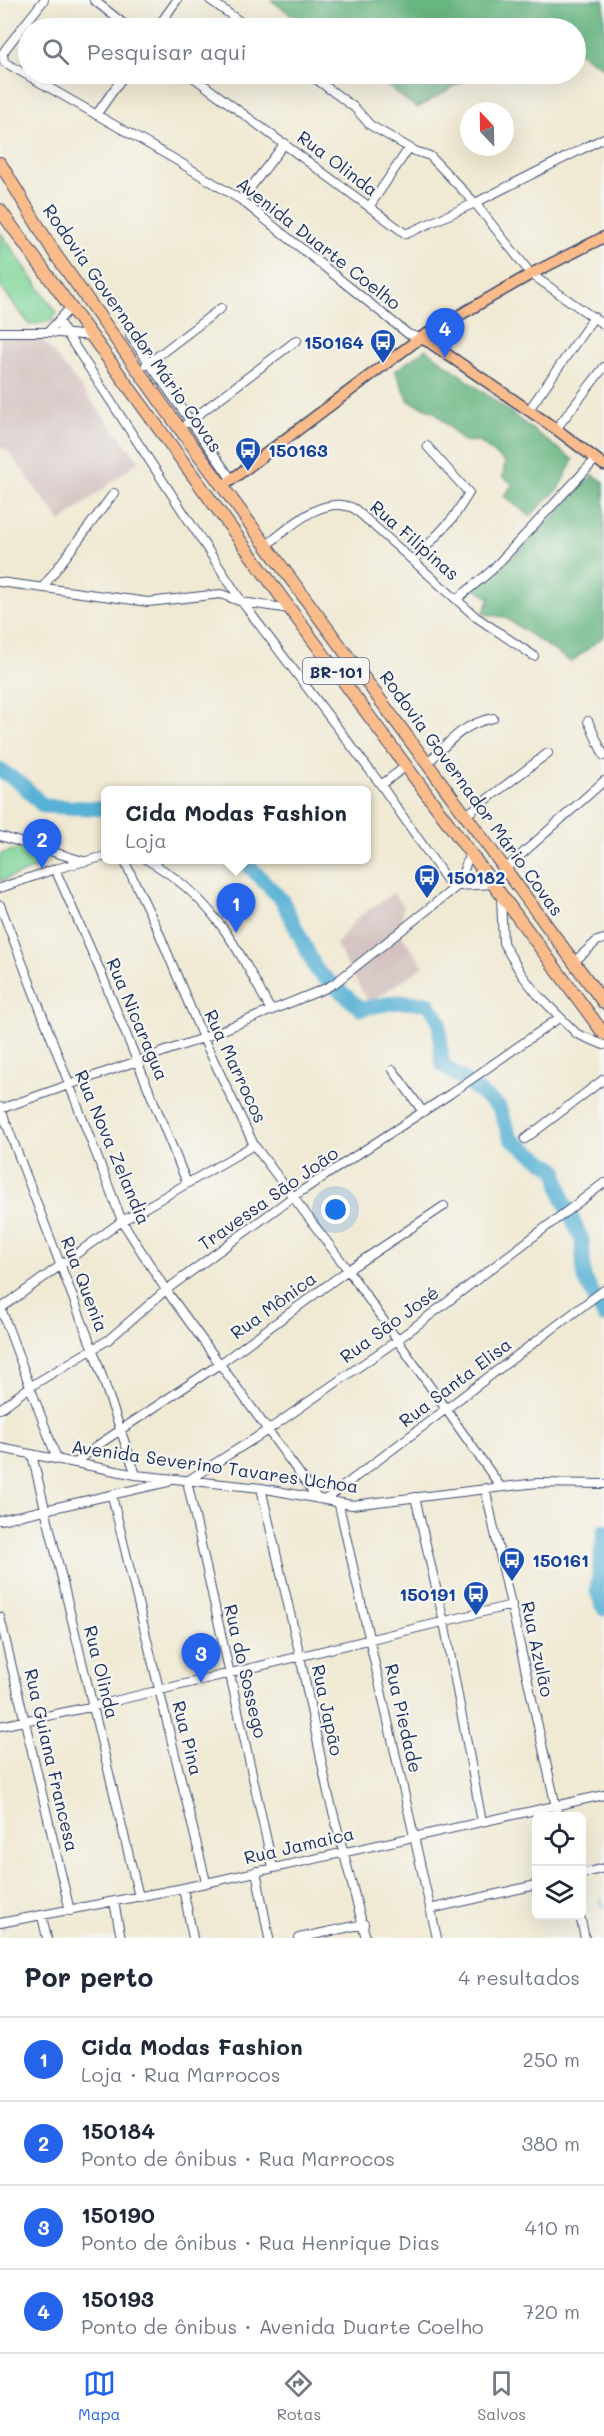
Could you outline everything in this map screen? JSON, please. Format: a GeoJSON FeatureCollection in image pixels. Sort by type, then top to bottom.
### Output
{"type":"FeatureCollection","features":[{"type":"Feature","properties":{"kind":"highway","name":"Rodovia Governador Mário Covas"},"geometry":{"type":"LineString","coordinates":[[0,164],[54,254],[138,371],[185,425],[227,483],[267,545],[604,1003]]}},
{"type":"Feature","properties":{"kind":"highway","name":"Rodovia Governador Mário Covas"},"geometry":{"type":"LineString","coordinates":[[0,210],[290,609],[604,1034]]}},
{"type":"Feature","properties":{"kind":"main road"},"geometry":{"type":"LineString","coordinates":[[227,483],[420,338],[531,274],[604,237]]}},
{"type":"Feature","properties":{"kind":"main road","name":"Avenida Duarte Coelho"},"geometry":{"type":"LineString","coordinates":[[420,338],[556,429],[600,462]]}},
{"type":"Feature","properties":{"kind":"street","name":"Avenida Duarte Coelho"},"geometry":{"type":"LineString","coordinates":[[30,18],[44,0]]}},
{"type":"Feature","properties":{"kind":"street"},"geometry":{"type":"LineString","coordinates":[[94,0],[116,18]]}},
{"type":"Feature","properties":{"kind":"street"},"geometry":{"type":"LineString","coordinates":[[164,18],[177,0]]}},
{"type":"Feature","properties":{"kind":"street"},"geometry":{"type":"LineString","coordinates":[[210,0],[235,18]]}},
{"type":"Feature","properties":{"kind":"street","name":"Avenida Duarte Coelho"},"geometry":{"type":"LineString","coordinates":[[18,33],[3,53],[4,62],[18,70]]}},
{"type":"Feature","properties":{"kind":"street","name":"Avenida Duarte Coelho"},"geometry":{"type":"LineString","coordinates":[[43,84],[176,159],[242,200],[408,334],[420,338]]}},
{"type":"Feature","properties":{"kind":"street"},"geometry":{"type":"LineString","coordinates":[[96,114],[118,84]]}},
{"type":"Feature","properties":{"kind":"street","name":"Rua Olinda"},"geometry":{"type":"LineString","coordinates":[[203,84],[406,234],[475,203]]}},
{"type":"Feature","properties":{"kind":"street"},"geometry":{"type":"LineString","coordinates":[[323,84],[355,108],[370,125],[409,148],[430,156],[475,203],[531,274],[604,325]]}},
{"type":"Feature","properties":{"kind":"street"},"geometry":{"type":"LineString","coordinates":[[475,203],[604,138]]}},
{"type":"Feature","properties":{"kind":"street"},"geometry":{"type":"LineString","coordinates":[[242,200],[285,143]]}},
{"type":"Feature","properties":{"kind":"street"},"geometry":{"type":"LineString","coordinates":[[369,207],[409,148]]}},
{"type":"Feature","properties":{"kind":"street"},"geometry":{"type":"LineString","coordinates":[[48,332],[71,306]]}},
{"type":"Feature","properties":{"kind":"street"},"geometry":{"type":"LineString","coordinates":[[138,371],[221,308]]}},
{"type":"Feature","properties":{"kind":"street"},"geometry":{"type":"LineString","coordinates":[[528,411],[594,317]]}},
{"type":"Feature","properties":{"kind":"street"},"geometry":{"type":"LineString","coordinates":[[59,322],[242,602],[456,888]]}},
{"type":"Feature","properties":{"kind":"street"},"geometry":{"type":"LineString","coordinates":[[0,332],[66,332],[93,336]]}},
{"type":"Feature","properties":{"kind":"street"},"geometry":{"type":"LineString","coordinates":[[130,336],[150,363],[185,425],[297,340]]}},
{"type":"Feature","properties":{"kind":"street"},"geometry":{"type":"LineString","coordinates":[[556,429],[604,367]]}},
{"type":"Feature","properties":{"kind":"street"},"geometry":{"type":"LineString","coordinates":[[413,561],[453,518],[469,493],[427,446]]}},
{"type":"Feature","properties":{"kind":"street"},"geometry":{"type":"LineString","coordinates":[[457,599],[491,571],[600,462]]}},
{"type":"Feature","properties":{"kind":"street"},"geometry":{"type":"LineString","coordinates":[[44,587],[114,492]]}},
{"type":"Feature","properties":{"kind":"street","name":"Rua Filipinas"},"geometry":{"type":"LineString","coordinates":[[267,545],[301,519],[334,504],[344,504],[355,509],[476,618],[534,656]]}},
{"type":"Feature","properties":{"kind":"street"},"geometry":{"type":"LineString","coordinates":[[0,582],[148,602],[213,593],[229,596],[242,602],[290,609]]}},
{"type":"Feature","properties":{"kind":"street"},"geometry":{"type":"LineString","coordinates":[[427,764],[464,729],[476,722],[494,718]]}},
{"type":"Feature","properties":{"kind":"street"},"geometry":{"type":"LineString","coordinates":[[588,722],[604,756]]}},
{"type":"Feature","properties":{"kind":"street"},"geometry":{"type":"LineString","coordinates":[[465,816],[548,753]]}},
{"type":"Feature","properties":{"kind":"street"},"geometry":{"type":"LineString","coordinates":[[381,785],[406,766]]}},
{"type":"Feature","properties":{"kind":"street"},"geometry":{"type":"LineString","coordinates":[[505,869],[604,781]]}},
{"type":"Feature","properties":{"kind":"street"},"geometry":{"type":"LineString","coordinates":[[0,836],[84,861]]}},
{"type":"Feature","properties":{"kind":"street"},"geometry":{"type":"LineString","coordinates":[[0,1108],[203,1038],[324,989],[335,983],[456,888],[470,853]]}},
{"type":"Feature","properties":{"kind":"street"},"geometry":{"type":"LineString","coordinates":[[0,888],[55,869],[101,857]]}},
{"type":"Feature","properties":{"kind":"street","name":"Rua Marrocos"},"geometry":{"type":"LineString","coordinates":[[126,864],[157,928],[203,1038],[254,1144],[348,1270],[500,1486]]}},
{"type":"Feature","properties":{"kind":"street"},"geometry":{"type":"LineString","coordinates":[[153,864],[189,888],[222,924],[235,942],[271,1011]]}},
{"type":"Feature","properties":{"kind":"street","name":"Rua Nicaragua"},"geometry":{"type":"LineString","coordinates":[[55,869],[138,1061],[187,1184]]}},
{"type":"Feature","properties":{"kind":"street"},"geometry":{"type":"LineString","coordinates":[[456,888],[493,884]]}},
{"type":"Feature","properties":{"kind":"street"},"geometry":{"type":"LineString","coordinates":[[501,896],[501,932],[507,952],[537,994],[559,1018],[577,1034],[604,1046]]}},
{"type":"Feature","properties":{"kind":"street","name":"Rua Nova Zelandia"},"geometry":{"type":"LineString","coordinates":[[0,905],[122,1221],[166,1290],[321,1499]]}},
{"type":"Feature","properties":{"kind":"street"},"geometry":{"type":"LineString","coordinates":[[574,962],[597,941],[604,939]]}},
{"type":"Feature","properties":{"kind":"street","name":"Travessa São João"},"geometry":{"type":"LineString","coordinates":[[0,1409],[31,1386],[93,1350],[122,1330],[166,1290],[294,1196],[450,1094],[559,1018]]}},
{"type":"Feature","properties":{"kind":"street"},"geometry":{"type":"LineString","coordinates":[[393,1070],[423,1112]]}},
{"type":"Feature","properties":{"kind":"street"},"geometry":{"type":"LineString","coordinates":[[525,1139],[604,1079]]}},
{"type":"Feature","properties":{"kind":"street","name":"Rua Quenia"},"geometry":{"type":"LineString","coordinates":[[0,1108],[93,1350],[136,1475]]}},
{"type":"Feature","properties":{"kind":"street"},"geometry":{"type":"LineString","coordinates":[[57,1459],[0,1308],[122,1221],[254,1144]]}},
{"type":"Feature","properties":{"kind":"street","name":"Rua São José"},"geometry":{"type":"LineString","coordinates":[[187,1481],[268,1430],[396,1341],[604,1183]]}},
{"type":"Feature","properties":{"kind":"street","name":"Rua Mônica"},"geometry":{"type":"LineString","coordinates":[[76,1463],[98,1445],[221,1363],[348,1270],[444,1206]]}},
{"type":"Feature","properties":{"kind":"street","name":"Rua Santa Elisa"},"geometry":{"type":"LineString","coordinates":[[321,1499],[445,1410],[604,1290]]}},
{"type":"Feature","properties":{"kind":"street","name":"Avenida Severino Tavares Uchoa"},"geometry":{"type":"LineString","coordinates":[[0,1448],[136,1475],[261,1488],[321,1499],[339,1505],[367,1504],[537,1483],[603,1484]]}},
{"type":"Feature","properties":{"kind":"street","name":"Rua Olinda"},"geometry":{"type":"LineString","coordinates":[[32,1455],[139,1897]]}},
{"type":"Feature","properties":{"kind":"street"},"geometry":{"type":"LineString","coordinates":[[0,1520],[174,1480]]}},
{"type":"Feature","properties":{"kind":"street","name":"Rua do Sossego"},"geometry":{"type":"LineString","coordinates":[[187,1481],[273,1868]]}},
{"type":"Feature","properties":{"kind":"street","name":"Rua Japão"},"geometry":{"type":"LineString","coordinates":[[261,1488],[300,1656],[328,1793],[366,1938]]}},
{"type":"Feature","properties":{"kind":"street","name":"Rua Azulão"},"geometry":{"type":"LineString","coordinates":[[485,1488],[557,1812]]}},
{"type":"Feature","properties":{"kind":"street","name":"Rua Pina"},"geometry":{"type":"LineString","coordinates":[[112,1496],[206,1882]]}},
{"type":"Feature","properties":{"kind":"street"},"geometry":{"type":"LineString","coordinates":[[415,1497],[444,1622],[482,1822]]}},
{"type":"Feature","properties":{"kind":"street","name":"Rua Piedade"},"geometry":{"type":"LineString","coordinates":[[339,1505],[437,1938]]}},
{"type":"Feature","properties":{"kind":"street"},"geometry":{"type":"LineString","coordinates":[[0,1726],[94,1706],[512,1605]]}},
{"type":"Feature","properties":{"kind":"street","name":"Rua Guiana Francesa"},"geometry":{"type":"LineString","coordinates":[[0,1617],[70,1911]]}},
{"type":"Feature","properties":{"kind":"street","name":"Rua Jamaica"},"geometry":{"type":"LineString","coordinates":[[0,1923],[183,1888],[604,1795]]}},
{"type":"Feature","properties":{"kind":"street"},"geometry":{"type":"LineString","coordinates":[[586,1873],[604,1868]]}},
{"type":"Feature","properties":{"kind":"street"},"geometry":{"type":"LineString","coordinates":[[256,1871],[269,1938]]}},
{"type":"Feature","properties":{"kind":"street"},"geometry":{"type":"LineString","coordinates":[[430,1909],[532,1886]]}},
{"type":"Feature","properties":{"kind":"street"},"geometry":{"type":"LineString","coordinates":[[183,1888],[193,1938]]}},
{"type":"Feature","properties":{"kind":"street"},"geometry":{"type":"LineString","coordinates":[[114,1902],[121,1938]]}},
{"type":"Feature","properties":{"kind":"street"},"geometry":{"type":"LineString","coordinates":[[42,1916],[46,1938]]}},
{"type":"Feature","properties":{"kind":"street"},"geometry":{"type":"LineString","coordinates":[[581,1920],[585,1938]]}},
{"type":"Feature","properties":{"kind":"street"},"geometry":{"type":"LineString","coordinates":[[299,1938],[364,1924]]}},
{"type":"Feature","properties":{"kind":"shaded area"},"geometry":{"type":"Polygon","coordinates":[[[0,336],[40,336],[139,461],[61,522],[7,450],[0,447],[0,336]]]}},
{"type":"Feature","properties":{"kind":"shaded area"},"geometry":{"type":"Polygon","coordinates":[[[393,893],[403,905],[401,935],[424,966],[369,1003],[336,945],[355,920],[393,893]]]}},
{"type":"Feature","properties":{"kind":"green space"},"geometry":{"type":"Polygon","coordinates":[[[271,0],[604,0],[604,68],[586,56],[586,18],[296,18],[271,0]]]}},
{"type":"Feature","properties":{"kind":"green space"},"geometry":{"type":"Polygon","coordinates":[[[385,84],[458,84],[417,108],[385,84]]]}},
{"type":"Feature","properties":{"kind":"green space"},"geometry":{"type":"Polygon","coordinates":[[[0,232],[57,313],[51,321],[30,325],[0,286],[0,232]]]}},
{"type":"Feature","properties":{"kind":"green space"},"geometry":{"type":"Polygon","coordinates":[[[426,349],[573,460],[558,489],[530,516],[504,496],[513,484],[503,477],[505,462],[478,441],[464,442],[435,412],[409,401],[395,371],[426,349]]]}},
{"type":"Feature","properties":{"kind":"green space"},"geometry":{"type":"Polygon","coordinates":[[[593,475],[604,482],[604,636],[571,662],[504,617],[483,614],[490,598],[472,587],[522,549],[593,475]]]}},
{"type":"Feature","properties":{"kind":"green space"},"geometry":{"type":"Polygon","coordinates":[[[28,846],[35,849],[39,867],[0,881],[0,854],[28,846]]]}},
{"type":"Feature","properties":{"kind":"waterway"},"geometry":{"type":"LineString","coordinates":[[0,770],[23,785],[43,806],[101,809]]}},
{"type":"Feature","properties":{"kind":"waterway"},"geometry":{"type":"LineString","coordinates":[[247,864],[282,900],[317,971],[361,1009],[396,1002],[428,1003],[439,1020],[442,1064],[499,1107],[511,1139],[556,1170],[563,1199],[582,1240],[584,1277],[604,1316]]}},
{"type":"Feature","properties":{"kind":"waterway"},"geometry":{"type":"LineString","coordinates":[[604,1531],[597,1591],[604,1609]]}},
{"type":"Feature","properties":{"kind":"waterway"},"geometry":{"type":"LineString","coordinates":[[600,1899],[604,1907]]}},
{"type":"Feature","properties":{"kind":"place","name":"150193"},"geometry":{"type":"Point","coordinates":[445,358]}},
{"type":"Feature","properties":{"kind":"place","name":"150164"},"geometry":{"type":"Point","coordinates":[383,365]}},
{"type":"Feature","properties":{"kind":"place","name":"150163"},"geometry":{"type":"Point","coordinates":[248,473]}},
{"type":"Feature","properties":{"kind":"place","name":"150184"},"geometry":{"type":"Point","coordinates":[42,869]}},
{"type":"Feature","properties":{"kind":"place","name":"150182"},"geometry":{"type":"Point","coordinates":[427,900]}},
{"type":"Feature","properties":{"kind":"place","name":"Cida Modas Fashion"},"geometry":{"type":"Point","coordinates":[236,933]}},
{"type":"Feature","properties":{"kind":"place","name":"150161"},"geometry":{"type":"Point","coordinates":[512,1583]}},
{"type":"Feature","properties":{"kind":"place","name":"150191"},"geometry":{"type":"Point","coordinates":[476,1617]}},
{"type":"Feature","properties":{"kind":"place","name":"150190"},"geometry":{"type":"Point","coordinates":[201,1683]}}]}
